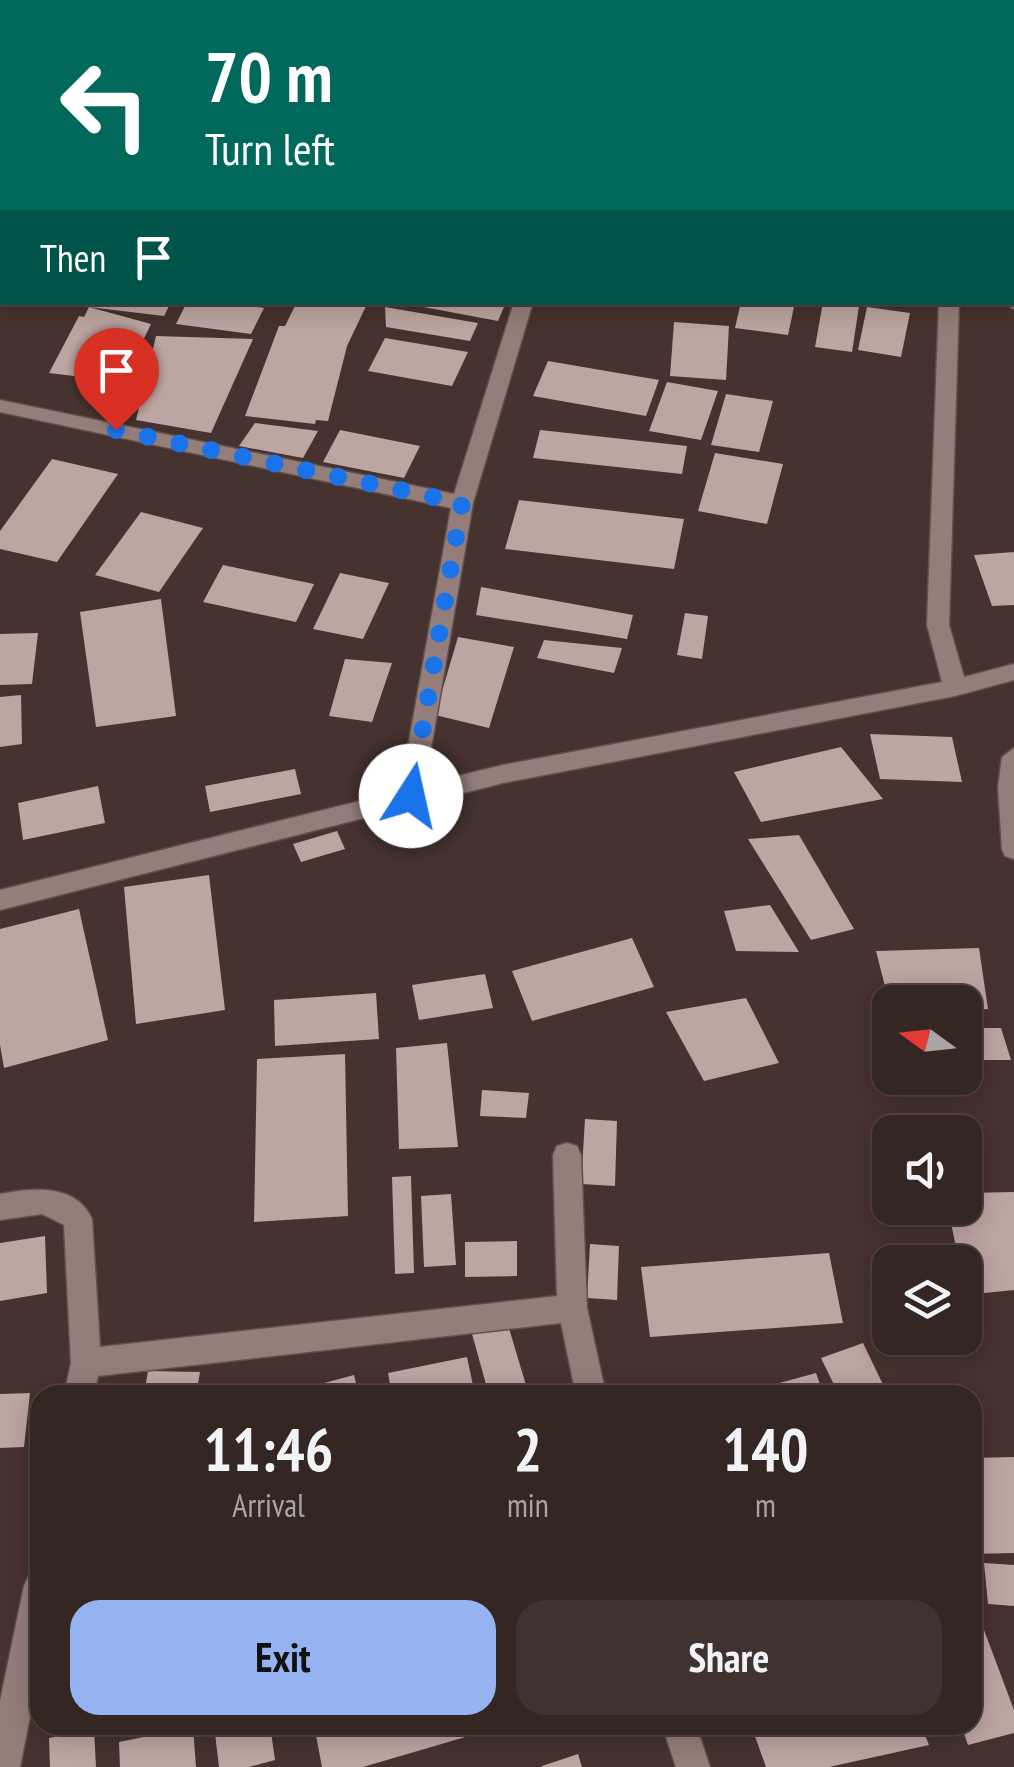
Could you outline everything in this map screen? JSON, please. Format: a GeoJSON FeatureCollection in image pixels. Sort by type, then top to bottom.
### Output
{"type":"FeatureCollection","features":[{"type":"Feature","properties":{"kind":"street"},"geometry":{"type":"LineString","coordinates":[[411,796],[462,503],[523,305]]}},
{"type":"Feature","properties":{"kind":"street"},"geometry":{"type":"LineString","coordinates":[[949,305],[938,624],[955,688]]}},
{"type":"Feature","properties":{"kind":"street"},"geometry":{"type":"LineString","coordinates":[[0,406],[462,503]]}},
{"type":"Feature","properties":{"kind":"street"},"geometry":{"type":"LineString","coordinates":[[0,900],[503,774],[955,688],[1014,672]]}},
{"type":"Feature","properties":{"kind":"street"},"geometry":{"type":"LineString","coordinates":[[1014,757],[1010,787],[1014,849]]}},
{"type":"Feature","properties":{"kind":"street"},"geometry":{"type":"LineString","coordinates":[[568,1155],[572,1308],[590,1385]]}},
{"type":"Feature","properties":{"kind":"street"},"geometry":{"type":"LineString","coordinates":[[0,1207],[42,1198],[62,1203],[78,1219],[86,1364],[81,1385]]}},
{"type":"Feature","properties":{"kind":"street"},"geometry":{"type":"LineString","coordinates":[[86,1364],[572,1308]]}},
{"type":"Feature","properties":{"kind":"street"},"geometry":{"type":"LineString","coordinates":[[3,1767],[30,1635]]}},
{"type":"Feature","properties":{"kind":"street"},"geometry":{"type":"LineString","coordinates":[[682,1735],[693,1767]]}},
{"type":"Feature","properties":{"kind":"building"},"geometry":{"type":"Polygon","coordinates":[[[90,305],[170,305],[164,316],[90,305]]]}},
{"type":"Feature","properties":{"kind":"building"},"geometry":{"type":"Polygon","coordinates":[[[186,305],[264,308],[251,334],[176,324],[186,305]]]}},
{"type":"Feature","properties":{"kind":"building"},"geometry":{"type":"Polygon","coordinates":[[[296,305],[367,305],[347,346],[328,421],[316,420],[315,424],[245,416],[279,326],[285,326],[296,305]]]}},
{"type":"Feature","properties":{"kind":"building"},"geometry":{"type":"Polygon","coordinates":[[[413,305],[505,305],[498,321],[413,305]]]}},
{"type":"Feature","properties":{"kind":"building"},"geometry":{"type":"Polygon","coordinates":[[[740,305],[794,305],[788,335],[735,328],[740,305]]]}},
{"type":"Feature","properties":{"kind":"building"},"geometry":{"type":"Polygon","coordinates":[[[822,305],[859,306],[852,352],[815,347],[822,305]]]}},
{"type":"Feature","properties":{"kind":"building"},"geometry":{"type":"Polygon","coordinates":[[[89,307],[151,324],[123,382],[49,373],[79,316],[84,317],[89,307]]]}},
{"type":"Feature","properties":{"kind":"building"},"geometry":{"type":"Polygon","coordinates":[[[385,307],[478,323],[470,341],[386,327],[385,307]]]}},
{"type":"Feature","properties":{"kind":"building"},"geometry":{"type":"Polygon","coordinates":[[[867,307],[910,313],[901,357],[858,350],[867,307]]]}},
{"type":"Feature","properties":{"kind":"building"},"geometry":{"type":"Polygon","coordinates":[[[674,322],[729,326],[726,380],[670,376],[674,322]]]}},
{"type":"Feature","properties":{"kind":"building"},"geometry":{"type":"Polygon","coordinates":[[[156,336],[253,339],[211,433],[136,420],[156,336]]]}},
{"type":"Feature","properties":{"kind":"building"},"geometry":{"type":"Polygon","coordinates":[[[385,338],[468,352],[452,386],[368,371],[385,338]]]}},
{"type":"Feature","properties":{"kind":"building"},"geometry":{"type":"Polygon","coordinates":[[[548,361],[659,380],[646,416],[533,396],[548,361]]]}},
{"type":"Feature","properties":{"kind":"building"},"geometry":{"type":"Polygon","coordinates":[[[667,382],[718,391],[701,440],[649,431],[667,382]]]}},
{"type":"Feature","properties":{"kind":"building"},"geometry":{"type":"Polygon","coordinates":[[[726,394],[773,401],[759,452],[711,445],[726,394]]]}},
{"type":"Feature","properties":{"kind":"building"},"geometry":{"type":"Polygon","coordinates":[[[255,423],[318,431],[303,458],[239,446],[255,423]]]}},
{"type":"Feature","properties":{"kind":"building"},"geometry":{"type":"Polygon","coordinates":[[[340,430],[420,446],[404,478],[323,462],[340,430]]]}},
{"type":"Feature","properties":{"kind":"building"},"geometry":{"type":"Polygon","coordinates":[[[540,430],[687,446],[682,474],[533,458],[540,430]]]}},
{"type":"Feature","properties":{"kind":"building"},"geometry":{"type":"Polygon","coordinates":[[[715,453],[783,464],[767,524],[698,511],[715,453]]]}},
{"type":"Feature","properties":{"kind":"building"},"geometry":{"type":"Polygon","coordinates":[[[52,459],[118,474],[57,562],[0,549],[0,531],[52,459]]]}},
{"type":"Feature","properties":{"kind":"building"},"geometry":{"type":"Polygon","coordinates":[[[519,500],[684,519],[674,569],[505,549],[519,500]]]}},
{"type":"Feature","properties":{"kind":"building"},"geometry":{"type":"Polygon","coordinates":[[[141,512],[203,528],[159,592],[95,575],[141,512]]]}},
{"type":"Feature","properties":{"kind":"building"},"geometry":{"type":"Polygon","coordinates":[[[1014,552],[1014,605],[992,606],[974,555],[1014,552]]]}},
{"type":"Feature","properties":{"kind":"building"},"geometry":{"type":"Polygon","coordinates":[[[223,565],[314,584],[296,622],[203,602],[223,565]]]}},
{"type":"Feature","properties":{"kind":"building"},"geometry":{"type":"Polygon","coordinates":[[[340,573],[389,583],[363,639],[313,629],[340,573]]]}},
{"type":"Feature","properties":{"kind":"building"},"geometry":{"type":"Polygon","coordinates":[[[481,587],[633,615],[627,639],[476,615],[481,587]]]}},
{"type":"Feature","properties":{"kind":"building"},"geometry":{"type":"Polygon","coordinates":[[[161,599],[176,716],[96,727],[80,612],[161,599]]]}},
{"type":"Feature","properties":{"kind":"building"},"geometry":{"type":"Polygon","coordinates":[[[685,613],[708,616],[702,659],[677,655],[685,613]]]}},
{"type":"Feature","properties":{"kind":"building"},"geometry":{"type":"Polygon","coordinates":[[[38,633],[32,684],[0,685],[0,634],[38,633]]]}},
{"type":"Feature","properties":{"kind":"building"},"geometry":{"type":"Polygon","coordinates":[[[458,637],[514,647],[489,728],[435,715],[458,637]]]}},
{"type":"Feature","properties":{"kind":"building"},"geometry":{"type":"Polygon","coordinates":[[[544,640],[622,648],[614,673],[537,658],[544,640]]]}},
{"type":"Feature","properties":{"kind":"building"},"geometry":{"type":"Polygon","coordinates":[[[345,659],[392,663],[372,722],[329,716],[345,659]]]}},
{"type":"Feature","properties":{"kind":"building"},"geometry":{"type":"Polygon","coordinates":[[[21,695],[22,744],[0,747],[0,697],[21,695]]]}},
{"type":"Feature","properties":{"kind":"building"},"geometry":{"type":"Polygon","coordinates":[[[870,734],[952,737],[962,782],[880,779],[870,734]]]}},
{"type":"Feature","properties":{"kind":"building"},"geometry":{"type":"Polygon","coordinates":[[[841,747],[883,799],[761,822],[734,772],[841,747]]]}},
{"type":"Feature","properties":{"kind":"building"},"geometry":{"type":"Polygon","coordinates":[[[295,769],[301,794],[210,812],[205,786],[295,769]]]}},
{"type":"Feature","properties":{"kind":"building"},"geometry":{"type":"Polygon","coordinates":[[[98,786],[105,823],[23,840],[18,803],[98,786]]]}},
{"type":"Feature","properties":{"kind":"building"},"geometry":{"type":"Polygon","coordinates":[[[337,831],[345,849],[301,862],[293,844],[337,831]]]}},
{"type":"Feature","properties":{"kind":"building"},"geometry":{"type":"Polygon","coordinates":[[[799,835],[854,929],[811,940],[748,839],[799,835]]]}},
{"type":"Feature","properties":{"kind":"building"},"geometry":{"type":"Polygon","coordinates":[[[209,875],[225,1010],[136,1024],[124,887],[209,875]]]}},
{"type":"Feature","properties":{"kind":"building"},"geometry":{"type":"Polygon","coordinates":[[[770,905],[799,952],[736,951],[724,911],[770,905]]]}},
{"type":"Feature","properties":{"kind":"building"},"geometry":{"type":"Polygon","coordinates":[[[79,909],[108,1040],[4,1068],[0,1045],[0,929],[79,909]]]}},
{"type":"Feature","properties":{"kind":"building"},"geometry":{"type":"Polygon","coordinates":[[[632,938],[654,987],[532,1021],[512,971],[632,938]]]}},
{"type":"Feature","properties":{"kind":"building"},"geometry":{"type":"Polygon","coordinates":[[[979,948],[988,1009],[982,1009],[982,985],[885,985],[876,951],[979,948]]]}},
{"type":"Feature","properties":{"kind":"building"},"geometry":{"type":"Polygon","coordinates":[[[485,974],[493,1008],[419,1020],[412,985],[485,974]]]}},
{"type":"Feature","properties":{"kind":"building"},"geometry":{"type":"Polygon","coordinates":[[[376,993],[379,1039],[275,1046],[274,1000],[376,993]]]}},
{"type":"Feature","properties":{"kind":"building"},"geometry":{"type":"Polygon","coordinates":[[[746,998],[779,1063],[704,1081],[666,1012],[746,998]]]}},
{"type":"Feature","properties":{"kind":"building"},"geometry":{"type":"Polygon","coordinates":[[[982,1028],[1001,1028],[1011,1060],[982,1060],[982,1028]]]}},
{"type":"Feature","properties":{"kind":"building"},"geometry":{"type":"Polygon","coordinates":[[[447,1043],[458,1147],[399,1149],[396,1048],[447,1043]]]}},
{"type":"Feature","properties":{"kind":"building"},"geometry":{"type":"Polygon","coordinates":[[[345,1054],[348,1216],[254,1222],[257,1059],[345,1054]]]}},
{"type":"Feature","properties":{"kind":"building"},"geometry":{"type":"Polygon","coordinates":[[[482,1090],[529,1093],[526,1118],[480,1116],[482,1090]]]}},
{"type":"Feature","properties":{"kind":"building"},"geometry":{"type":"Polygon","coordinates":[[[585,1119],[617,1121],[615,1186],[581,1184],[585,1119]]]}},
{"type":"Feature","properties":{"kind":"building"},"geometry":{"type":"Polygon","coordinates":[[[411,1176],[414,1273],[395,1274],[392,1177],[411,1176]]]}},
{"type":"Feature","properties":{"kind":"building"},"geometry":{"type":"Polygon","coordinates":[[[1014,1192],[1014,1290],[982,1293],[982,1245],[956,1245],[951,1225],[982,1225],[982,1193],[1014,1192]]]}},
{"type":"Feature","properties":{"kind":"building"},"geometry":{"type":"Polygon","coordinates":[[[451,1194],[456,1265],[424,1267],[421,1196],[451,1194]]]}},
{"type":"Feature","properties":{"kind":"building"},"geometry":{"type":"Polygon","coordinates":[[[45,1236],[47,1293],[0,1301],[0,1243],[45,1236]]]}},
{"type":"Feature","properties":{"kind":"building"},"geometry":{"type":"Polygon","coordinates":[[[517,1241],[517,1276],[465,1277],[465,1242],[517,1241]]]}},
{"type":"Feature","properties":{"kind":"building"},"geometry":{"type":"Polygon","coordinates":[[[590,1244],[619,1246],[617,1300],[587,1298],[590,1244]]]}},
{"type":"Feature","properties":{"kind":"building"},"geometry":{"type":"Polygon","coordinates":[[[829,1253],[843,1323],[650,1337],[641,1267],[829,1253]]]}},
{"type":"Feature","properties":{"kind":"building"},"geometry":{"type":"Polygon","coordinates":[[[508,1325],[526,1385],[486,1385],[472,1334],[508,1325]]]}},
{"type":"Feature","properties":{"kind":"building"},"geometry":{"type":"Polygon","coordinates":[[[863,1343],[883,1385],[834,1385],[821,1358],[863,1343]]]}},
{"type":"Feature","properties":{"kind":"building"},"geometry":{"type":"Polygon","coordinates":[[[467,1357],[473,1385],[390,1385],[388,1373],[467,1357]]]}},
{"type":"Feature","properties":{"kind":"building"},"geometry":{"type":"Polygon","coordinates":[[[148,1371],[200,1372],[198,1385],[146,1385],[148,1371]]]}},
{"type":"Feature","properties":{"kind":"building"},"geometry":{"type":"Polygon","coordinates":[[[816,1373],[820,1385],[772,1385],[816,1373]]]}},
{"type":"Feature","properties":{"kind":"building"},"geometry":{"type":"Polygon","coordinates":[[[354,1375],[356,1385],[317,1385],[354,1375]]]}},
{"type":"Feature","properties":{"kind":"building"},"geometry":{"type":"Polygon","coordinates":[[[30,1393],[24,1447],[0,1448],[0,1394],[30,1393]]]}},
{"type":"Feature","properties":{"kind":"building"},"geometry":{"type":"Polygon","coordinates":[[[1014,1457],[1014,1553],[982,1554],[982,1458],[1014,1457]]]}},
{"type":"Feature","properties":{"kind":"building"},"geometry":{"type":"Polygon","coordinates":[[[984,1563],[1014,1565],[1014,1606],[988,1604],[984,1563]]]}},
{"type":"Feature","properties":{"kind":"building"},"geometry":{"type":"Polygon","coordinates":[[[982,1625],[1014,1710],[1014,1733],[968,1745],[964,1735],[982,1735],[982,1625]]]}},
{"type":"Feature","properties":{"kind":"building"},"geometry":{"type":"Polygon","coordinates":[[[94,1735],[96,1767],[50,1767],[49,1738],[94,1735]]]}},
{"type":"Feature","properties":{"kind":"building"},"geometry":{"type":"Polygon","coordinates":[[[154,1735],[194,1735],[196,1767],[120,1767],[119,1742],[154,1735]]]}},
{"type":"Feature","properties":{"kind":"building"},"geometry":{"type":"Polygon","coordinates":[[[215,1735],[271,1735],[275,1760],[249,1767],[219,1767],[215,1735]]]}},
{"type":"Feature","properties":{"kind":"building"},"geometry":{"type":"Polygon","coordinates":[[[316,1735],[472,1735],[363,1767],[322,1767],[316,1735]]]}},
{"type":"Feature","properties":{"kind":"building"},"geometry":{"type":"Polygon","coordinates":[[[755,1735],[925,1735],[929,1745],[829,1767],[766,1767],[755,1735]]]}},
{"type":"Feature","properties":{"kind":"building"},"geometry":{"type":"Polygon","coordinates":[[[578,1754],[582,1767],[542,1767],[542,1766],[578,1754]]]}},
{"type":"Feature","properties":{"kind":"route"},"geometry":{"type":"LineString","coordinates":[[116,430],[462,503],[411,796]]}}]}
